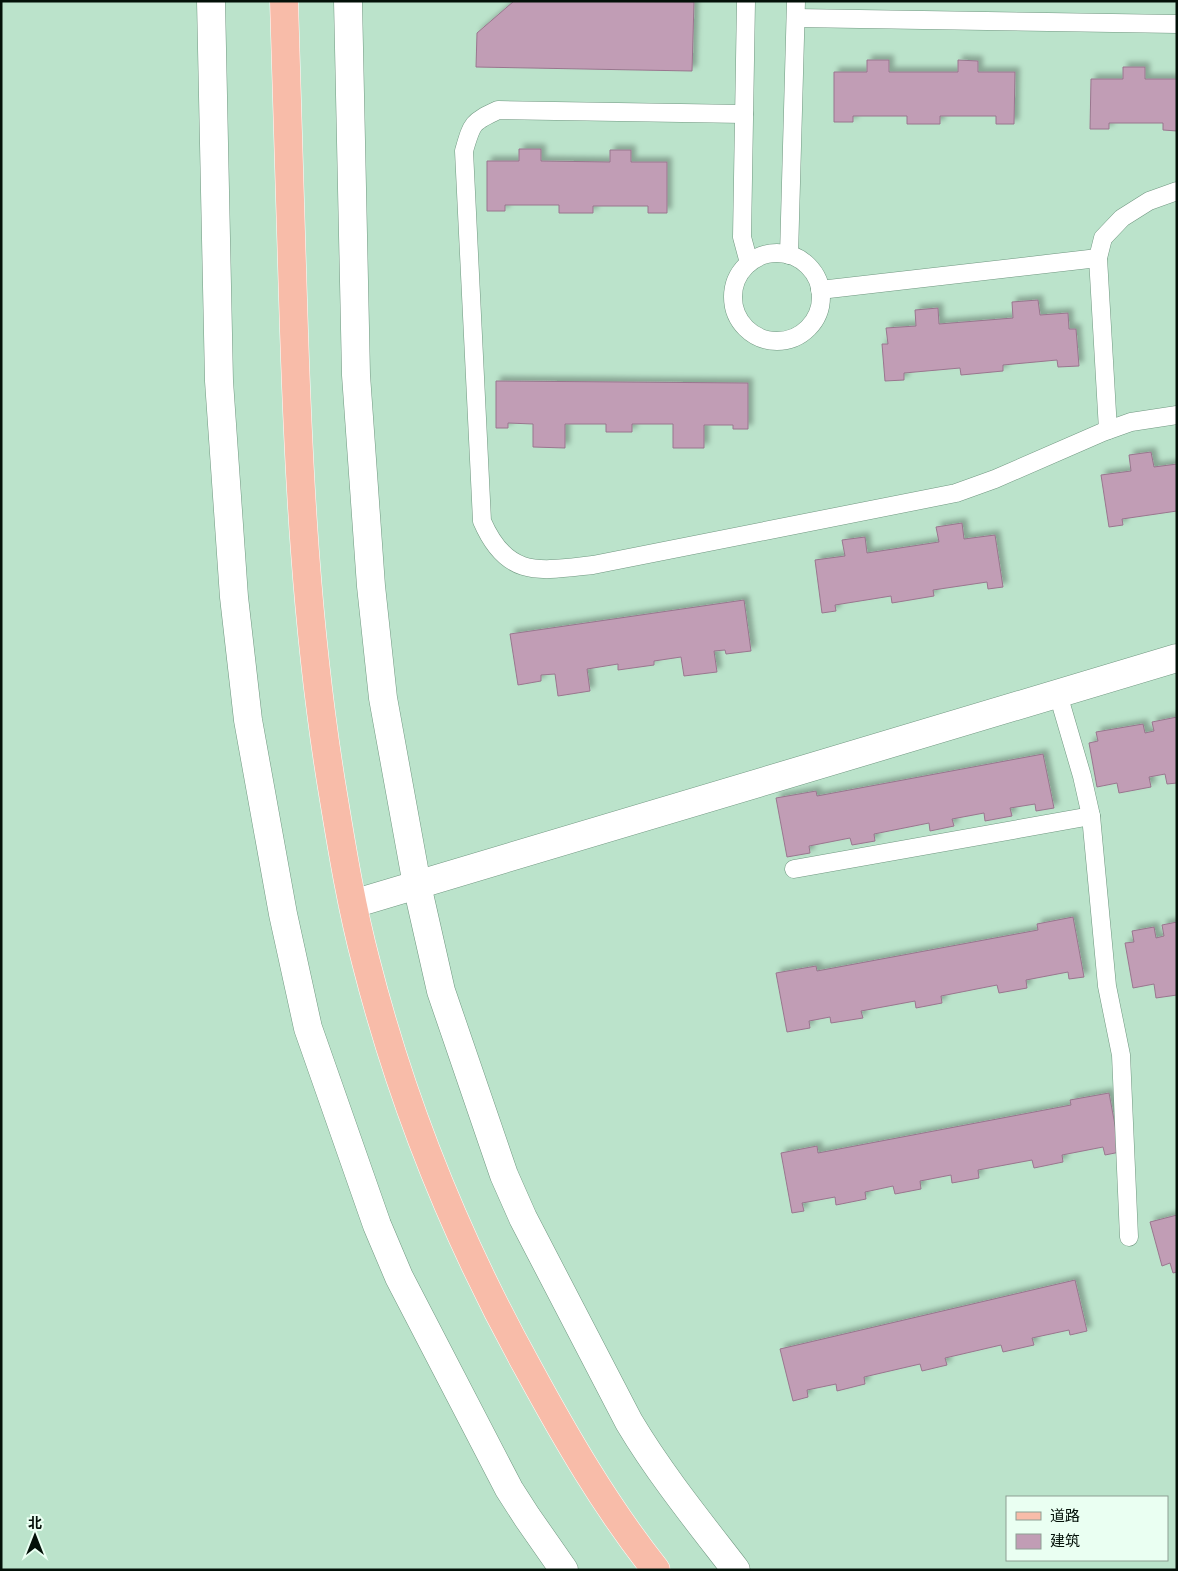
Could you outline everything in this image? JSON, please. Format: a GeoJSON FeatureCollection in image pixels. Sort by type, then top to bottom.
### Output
{"type":"FeatureCollection","features":[{"type":"Feature","properties":{"kind":"main road"},"geometry":{"type":"LineString","coordinates":[[269,1],[282,429],[298,654],[330,867],[351,963],[366,1021],[394,1108],[426,1193],[459,1269],[548,1435],[596,1514],[637,1570]]}},
{"type":"Feature","properties":{"kind":"main road"},"geometry":{"type":"LineString","coordinates":[[284,1],[297,429],[304,560],[313,652],[327,758],[345,864],[365,959],[409,1104],[440,1187],[473,1263],[513,1342],[561,1427],[609,1506],[656,1570]]}},
{"type":"Feature","properties":{"kind":"street"},"geometry":{"type":"LineString","coordinates":[[211,1],[219,381],[234,597],[248,720],[283,914],[308,1028],[377,1225],[399,1276],[509,1489],[564,1570]]}},
{"type":"Feature","properties":{"kind":"street"},"geometry":{"type":"LineString","coordinates":[[348,1],[356,375],[371,586],[383,698],[417,885],[440,991],[504,1175],[523,1218],[641,1442],[736,1570]]}},
{"type":"Feature","properties":{"kind":"street"},"geometry":{"type":"LineString","coordinates":[[353,904],[1177,658]]}},
{"type":"Feature","properties":{"kind":"lane"},"geometry":{"type":"LineString","coordinates":[[746,1],[742,237],[749,263]]}},
{"type":"Feature","properties":{"kind":"lane"},"geometry":{"type":"LineString","coordinates":[[789,255],[796,9],[1177,24]]}},
{"type":"Feature","properties":{"kind":"lane"},"geometry":{"type":"LineString","coordinates":[[744,114],[498,110],[480,118],[471,128],[464,150],[482,521],[490,538],[509,560],[531,569],[550,570],[593,565],[956,493],[995,479],[1108,430],[1131,422],[1177,415]]}},
{"type":"Feature","properties":{"kind":"lane"},"geometry":{"type":"LineString","coordinates":[[1108,430],[1098,258],[1103,238],[1122,218],[1150,201],[1177,191]]}},
{"type":"Feature","properties":{"kind":"lane"},"geometry":{"type":"LineString","coordinates":[[775,253],[789,255],[800,260],[810,268],[817,278],[821,302],[817,316],[809,328],[797,336],[784,341],[769,340],[756,336],[744,326],[736,314],[733,300],[734,286],[740,274],[749,263],[761,256],[775,253]]}},
{"type":"Feature","properties":{"kind":"lane"},"geometry":{"type":"LineString","coordinates":[[820,290],[1098,258]]}},
{"type":"Feature","properties":{"kind":"lane"},"geometry":{"type":"LineString","coordinates":[[1058,694],[1082,776],[1090,816],[1107,986],[1121,1055],[1129,1237]]}},
{"type":"Feature","properties":{"kind":"lane"},"geometry":{"type":"LineString","coordinates":[[794,869],[1090,816]]}},
{"type":"Feature","properties":{"kind":"building"},"geometry":{"type":"Polygon","coordinates":[[[514,1],[694,2],[692,71],[476,67],[477,33],[514,1]]]}},
{"type":"Feature","properties":{"kind":"building"},"geometry":{"type":"Polygon","coordinates":[[[867,60],[889,60],[889,72],[958,72],[958,60],[978,61],[978,72],[1015,72],[1014,124],[996,124],[996,116],[940,116],[940,124],[907,124],[907,116],[853,116],[853,122],[834,122],[834,72],[867,72],[867,60]]]}},
{"type":"Feature","properties":{"kind":"building"},"geometry":{"type":"Polygon","coordinates":[[[1123,67],[1145,67],[1145,79],[1177,79],[1177,131],[1163,130],[1163,123],[1109,123],[1109,129],[1090,129],[1091,79],[1123,79],[1123,67]]]}},
{"type":"Feature","properties":{"kind":"building"},"geometry":{"type":"Polygon","coordinates":[[[519,149],[541,149],[541,161],[610,162],[610,150],[631,150],[631,162],[667,162],[667,213],[648,213],[648,206],[593,206],[593,213],[559,213],[559,205],[505,205],[505,211],[487,211],[487,161],[519,161],[519,149]]]}},
{"type":"Feature","properties":{"kind":"building"},"geometry":{"type":"Polygon","coordinates":[[[1038,300],[1040,315],[1068,313],[1069,329],[1076,329],[1079,366],[1058,367],[1057,360],[1003,365],[1003,371],[961,375],[960,368],[904,373],[904,380],[885,381],[882,344],[888,344],[886,328],[916,326],[915,310],[938,308],[939,324],[1013,318],[1012,302],[1038,300]]]}},
{"type":"Feature","properties":{"kind":"building"},"geometry":{"type":"Polygon","coordinates":[[[496,381],[748,383],[748,429],[733,429],[733,425],[704,425],[704,448],[673,448],[673,424],[632,424],[632,432],[606,432],[606,424],[565,424],[565,448],[533,447],[533,424],[508,423],[508,428],[496,428],[496,381]]]}},
{"type":"Feature","properties":{"kind":"building"},"geometry":{"type":"Polygon","coordinates":[[[1151,452],[1154,467],[1177,464],[1177,511],[1122,519],[1123,525],[1109,527],[1101,475],[1131,471],[1129,455],[1151,452]]]}},
{"type":"Feature","properties":{"kind":"building"},"geometry":{"type":"Polygon","coordinates":[[[962,523],[964,539],[995,535],[1003,587],[988,589],[987,582],[933,590],[934,596],[892,603],[891,596],[835,605],[836,611],[822,613],[815,560],[845,556],[842,540],[865,537],[867,553],[939,542],[936,527],[962,523]]]}},
{"type":"Feature","properties":{"kind":"building"},"geometry":{"type":"Polygon","coordinates":[[[744,600],[751,651],[726,654],[725,650],[714,651],[717,672],[684,676],[681,657],[654,661],[654,665],[618,670],[618,664],[587,669],[590,691],[558,696],[555,674],[541,675],[541,681],[518,685],[510,634],[744,600]]]}},
{"type":"Feature","properties":{"kind":"building"},"geometry":{"type":"Polygon","coordinates":[[[1177,717],[1177,783],[1167,784],[1165,774],[1149,777],[1151,787],[1119,793],[1117,783],[1097,787],[1089,743],[1098,741],[1096,732],[1143,724],[1145,733],[1154,731],[1152,722],[1177,717]]]}},
{"type":"Feature","properties":{"kind":"building"},"geometry":{"type":"Polygon","coordinates":[[[1043,754],[1054,808],[1036,811],[1035,804],[1010,808],[1012,816],[985,821],[984,813],[952,819],[954,826],[930,831],[929,823],[874,834],[875,841],[852,845],[850,838],[809,846],[810,853],[787,857],[776,798],[816,791],[817,796],[1043,754]]]}},
{"type":"Feature","properties":{"kind":"building"},"geometry":{"type":"Polygon","coordinates":[[[1073,917],[1084,977],[1069,979],[1068,972],[1026,980],[1027,988],[999,993],[997,985],[941,996],[942,1003],[916,1008],[915,1001],[861,1011],[863,1018],[831,1023],[830,1017],[809,1021],[810,1028],[787,1032],[776,973],[816,966],[817,971],[1038,930],[1037,924],[1073,917]]]}},
{"type":"Feature","properties":{"kind":"building"},"geometry":{"type":"Polygon","coordinates":[[[1177,922],[1177,995],[1156,998],[1154,984],[1133,988],[1125,943],[1134,942],[1132,931],[1154,927],[1156,938],[1164,936],[1162,925],[1177,922]]]}},
{"type":"Feature","properties":{"kind":"building"},"geometry":{"type":"Polygon","coordinates":[[[1109,1093],[1120,1152],[1105,1155],[1103,1147],[1062,1155],[1063,1162],[1034,1168],[1032,1160],[978,1170],[979,1178],[952,1183],[951,1175],[920,1181],[921,1189],[895,1194],[893,1186],[865,1192],[866,1199],[836,1205],[835,1197],[802,1203],[804,1211],[792,1213],[781,1153],[817,1146],[818,1153],[1071,1105],[1070,1100],[1109,1093]]]}},
{"type":"Feature","properties":{"kind":"building"},"geometry":{"type":"Polygon","coordinates":[[[1177,1215],[1177,1272],[1173,1273],[1170,1263],[1162,1266],[1150,1222],[1177,1215]]]}},
{"type":"Feature","properties":{"kind":"building"},"geometry":{"type":"Polygon","coordinates":[[[1075,1280],[1087,1331],[1070,1335],[1069,1330],[1032,1338],[1034,1345],[1003,1352],[1001,1345],[945,1358],[947,1365],[922,1371],[920,1364],[864,1377],[865,1384],[837,1391],[836,1384],[807,1390],[808,1397],[793,1401],[780,1349],[1075,1280]]]}}]}
